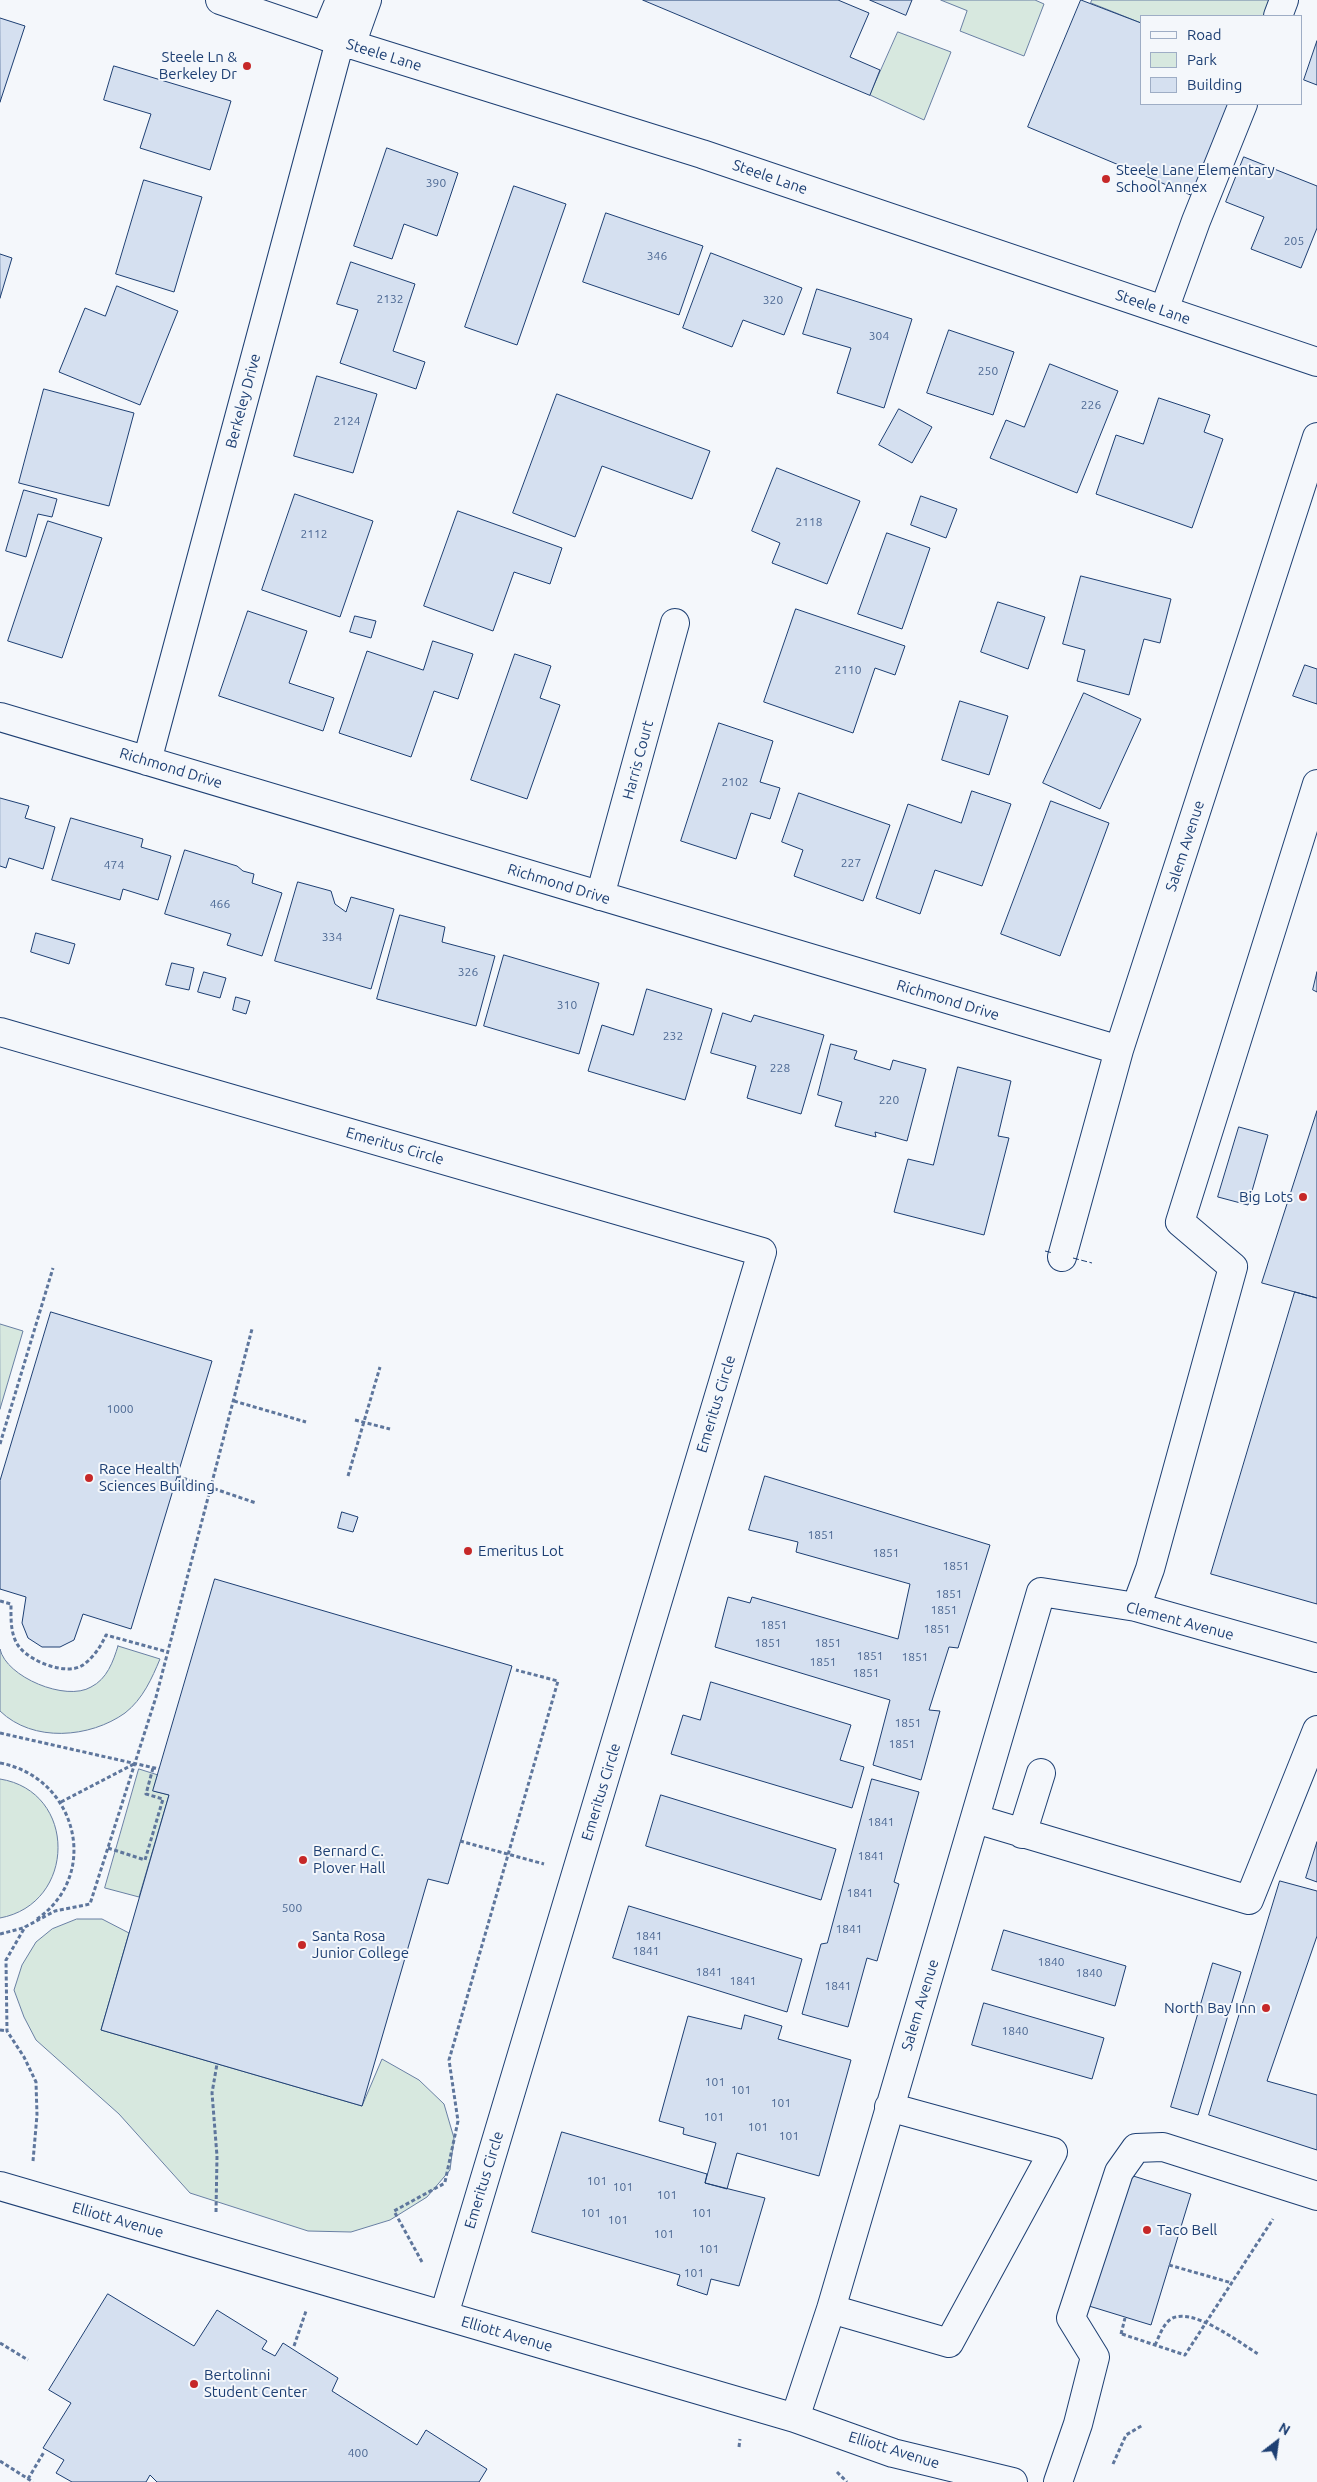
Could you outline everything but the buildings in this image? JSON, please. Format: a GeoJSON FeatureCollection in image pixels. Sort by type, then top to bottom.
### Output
{"type":"FeatureCollection","features":[{"type":"Feature","properties":{"kind":"street","name":"Steele Lane"},"geometry":{"type":"LineString","coordinates":[[220,0],[338,41],[702,154],[1317,362]]}},
{"type":"Feature","properties":{"kind":"street"},"geometry":{"type":"LineString","coordinates":[[338,41],[340,0]]}},
{"type":"Feature","properties":{"kind":"street"},"geometry":{"type":"LineString","coordinates":[[338,41],[367,0]]}},
{"type":"Feature","properties":{"kind":"street"},"geometry":{"type":"LineString","coordinates":[[1278,15],[1284,0]]}},
{"type":"Feature","properties":{"kind":"street","name":"Berkeley Drive"},"geometry":{"type":"LineString","coordinates":[[147,761],[338,41]]}},
{"type":"Feature","properties":{"kind":"street"},"geometry":{"type":"LineString","coordinates":[[1164,310],[1196,221],[1243,105]]}},
{"type":"Feature","properties":{"kind":"street","name":"Salem Avenue"},"geometry":{"type":"LineString","coordinates":[[1062,1257],[1119,1050],[1317,437]]}},
{"type":"Feature","properties":{"kind":"street","name":"Harris Court"},"geometry":{"type":"LineString","coordinates":[[600,896],[675,623]]}},
{"type":"Feature","properties":{"kind":"street","name":"Richmond Drive"},"geometry":{"type":"LineString","coordinates":[[0,717],[1119,1050]]}},
{"type":"Feature","properties":{"kind":"street"},"geometry":{"type":"LineString","coordinates":[[1136,1607],[1150,1568],[1233,1267],[1180,1222],[1317,784]]}},
{"type":"Feature","properties":{"kind":"street","name":"Emeritus Circle"},"geometry":{"type":"LineString","coordinates":[[0,1032],[762,1252],[444,2315]]}},
{"type":"Feature","properties":{"kind":"street","name":"Salem Avenue"},"geometry":{"type":"LineString","coordinates":[[795,2418],[831,2309],[1041,1592]]}},
{"type":"Feature","properties":{"kind":"street","name":"Clement Avenue"},"geometry":{"type":"LineString","coordinates":[[1041,1592],[1136,1607],[1317,1658]]}},
{"type":"Feature","properties":{"kind":"street"},"geometry":{"type":"LineString","coordinates":[[976,1819],[1249,1900],[1317,1730]]}},
{"type":"Feature","properties":{"kind":"street"},"geometry":{"type":"LineString","coordinates":[[1022,1834],[1041,1773]]}},
{"type":"Feature","properties":{"kind":"street"},"geometry":{"type":"LineString","coordinates":[[831,2309],[949,2343],[1053,2152],[889,2107]]}},
{"type":"Feature","properties":{"kind":"street"},"geometry":{"type":"LineString","coordinates":[[1058,2482],[1078,2424],[1095,2357],[1071,2318],[1119,2172],[1136,2148],[1163,2147],[1305,2191]]}},
{"type":"Feature","properties":{"kind":"street","name":"Elliott Avenue"},"geometry":{"type":"LineString","coordinates":[[0,2186],[795,2418],[893,2453],[1011,2482]]}},
{"type":"Feature","properties":{"kind":"path"},"geometry":{"type":"LineString","coordinates":[[0,1444],[53,1268]]}},
{"type":"Feature","properties":{"kind":"path"},"geometry":{"type":"LineString","coordinates":[[0,1934],[25,1927],[56,1911],[90,1904],[135,1764],[168,1652],[252,1329]]}},
{"type":"Feature","properties":{"kind":"path"},"geometry":{"type":"LineString","coordinates":[[348,1476],[380,1367]]}},
{"type":"Feature","properties":{"kind":"path"},"geometry":{"type":"LineString","coordinates":[[234,1401],[306,1422]]}},
{"type":"Feature","properties":{"kind":"path"},"geometry":{"type":"LineString","coordinates":[[355,1420],[390,1429]]}},
{"type":"Feature","properties":{"kind":"path"},"geometry":{"type":"LineString","coordinates":[[177,1476],[256,1503]]}},
{"type":"Feature","properties":{"kind":"path"},"geometry":{"type":"LineString","coordinates":[[0,1601],[11,1604],[11,1628],[20,1648],[36,1661],[60,1669],[82,1666],[101,1647],[106,1635],[168,1652]]}},
{"type":"Feature","properties":{"kind":"path"},"geometry":{"type":"LineString","coordinates":[[446,2191],[445,2183],[458,2121],[449,2060],[558,1681],[516,1670]]}},
{"type":"Feature","properties":{"kind":"path"},"geometry":{"type":"LineString","coordinates":[[0,1733],[159,1769]]}},
{"type":"Feature","properties":{"kind":"path"},"geometry":{"type":"LineString","coordinates":[[0,1763],[16,1766],[42,1780],[61,1802],[72,1829],[74,1859],[65,1886],[48,1911],[25,1927],[6,1960],[7,2031],[24,2057],[36,2082],[37,2115],[30,2194]]}},
{"type":"Feature","properties":{"kind":"path"},"geometry":{"type":"LineString","coordinates":[[61,1802],[135,1764]]}},
{"type":"Feature","properties":{"kind":"path"},"geometry":{"type":"LineString","coordinates":[[108,1848],[145,1860],[163,1799],[146,1794],[153,1768]]}},
{"type":"Feature","properties":{"kind":"path"},"geometry":{"type":"LineString","coordinates":[[460,1841],[576,1872]]}},
{"type":"Feature","properties":{"kind":"path"},"geometry":{"type":"LineString","coordinates":[[0,1963],[6,1960]]}},
{"type":"Feature","properties":{"kind":"path"},"geometry":{"type":"LineString","coordinates":[[0,2030],[7,2031]]}},
{"type":"Feature","properties":{"kind":"path"},"geometry":{"type":"LineString","coordinates":[[210,2247],[217,2206],[215,2122],[212,2093],[217,2064]]}},
{"type":"Feature","properties":{"kind":"path"},"geometry":{"type":"LineString","coordinates":[[422,2262],[394,2211],[445,2183]]}},
{"type":"Feature","properties":{"kind":"path"},"geometry":{"type":"LineString","coordinates":[[1071,2318],[1185,2355],[1232,2283],[1305,2191]]}},
{"type":"Feature","properties":{"kind":"path"},"geometry":{"type":"LineString","coordinates":[[1169,2265],[1232,2283]]}},
{"type":"Feature","properties":{"kind":"path"},"geometry":{"type":"LineString","coordinates":[[1155,2346],[1170,2319],[1179,2316],[1194,2318],[1206,2323],[1258,2354]]}},
{"type":"Feature","properties":{"kind":"path"},"geometry":{"type":"LineString","coordinates":[[1121,2334],[1125,2318]]}},
{"type":"Feature","properties":{"kind":"path"},"geometry":{"type":"LineString","coordinates":[[0,2343],[28,2360]]}},
{"type":"Feature","properties":{"kind":"path"},"geometry":{"type":"LineString","coordinates":[[1113,2464],[1126,2435],[1143,2425]]}},
{"type":"Feature","properties":{"kind":"path"},"geometry":{"type":"LineString","coordinates":[[28,2479],[44,2452]]}},
{"type":"Feature","properties":{"kind":"path"},"geometry":{"type":"LineString","coordinates":[[0,2461],[33,2482]]}},
{"type":"Feature","properties":{"kind":"path"},"geometry":{"type":"LineString","coordinates":[[832,2467],[847,2482]]}},
{"type":"Feature","properties":{"kind":"green space"},"geometry":{"type":"Polygon","coordinates":[[[941,0],[1035,0],[1044,4],[1024,56],[960,31],[967,11],[941,0]]]}},
{"type":"Feature","properties":{"kind":"green space"},"geometry":{"type":"Polygon","coordinates":[[[1092,0],[1273,0],[1266,15],[1140,15],[1140,23],[1091,3],[1092,0]]]}},
{"type":"Feature","properties":{"kind":"green space"},"geometry":{"type":"Polygon","coordinates":[[[898,32],[951,52],[924,120],[870,95],[898,32]]]}},
{"type":"Feature","properties":{"kind":"green space"},"geometry":{"type":"Polygon","coordinates":[[[0,1324],[23,1331],[0,1409],[0,1324]]]}},
{"type":"Feature","properties":{"kind":"green space"},"geometry":{"type":"Polygon","coordinates":[[[118,1646],[160,1659],[142,1695],[125,1713],[111,1721],[79,1732],[45,1732],[13,1721],[0,1711],[0,1649],[13,1669],[38,1684],[53,1689],[80,1691],[97,1684],[105,1675],[118,1646]]]}},
{"type":"Feature","properties":{"kind":"green space"},"geometry":{"type":"Polygon","coordinates":[[[139,1769],[158,1775],[154,1791],[169,1795],[139,1897],[105,1888],[139,1769]]]}},
{"type":"Feature","properties":{"kind":"green space"},"geometry":{"type":"Polygon","coordinates":[[[0,1779],[26,1788],[44,1804],[55,1825],[58,1848],[54,1871],[43,1892],[25,1909],[0,1918],[0,1779]]]}},
{"type":"Feature","properties":{"kind":"green space"},"geometry":{"type":"Polygon","coordinates":[[[77,1919],[102,1919],[129,1933],[101,2030],[362,2106],[382,2059],[419,2080],[444,2104],[454,2138],[450,2170],[427,2197],[390,2220],[351,2232],[308,2231],[190,2193],[119,2114],[36,2040],[24,2017],[14,1990],[22,1965],[36,1942],[52,1929],[77,1919]]]}},
{"type":"Feature","properties":{"kind":"fence"},"geometry":{"type":"LineString","coordinates":[[1045,1251],[1053,1253]]}},
{"type":"Feature","properties":{"kind":"fence"},"geometry":{"type":"LineString","coordinates":[[1073,1258],[1092,1263]]}},
{"type":"Feature","properties":{"kind":"place","name":"Steele Ln & Berkeley Dr"},"geometry":{"type":"Point","coordinates":[247,66]}},
{"type":"Feature","properties":{"kind":"place","name":"Steele Lane Elementary School Annex"},"geometry":{"type":"Point","coordinates":[1106,179]}},
{"type":"Feature","properties":{"kind":"place","name":"Big Lots"},"geometry":{"type":"Point","coordinates":[1303,1197]}},
{"type":"Feature","properties":{"kind":"place","name":"Race Health Sciences Building"},"geometry":{"type":"Point","coordinates":[89,1478]}},
{"type":"Feature","properties":{"kind":"place","name":"Emeritus Lot"},"geometry":{"type":"Point","coordinates":[468,1551]}},
{"type":"Feature","properties":{"kind":"place","name":"Bernard C. Plover Hall"},"geometry":{"type":"Point","coordinates":[303,1860]}},
{"type":"Feature","properties":{"kind":"place","name":"Santa Rosa Junior College"},"geometry":{"type":"Point","coordinates":[302,1945]}},
{"type":"Feature","properties":{"kind":"place","name":"North Bay Inn"},"geometry":{"type":"Point","coordinates":[1266,2008]}},
{"type":"Feature","properties":{"kind":"place","name":"Taco Bell"},"geometry":{"type":"Point","coordinates":[1147,2230]}},
{"type":"Feature","properties":{"kind":"place","name":"Bertolinni Student Center"},"geometry":{"type":"Point","coordinates":[194,2384]}}]}
